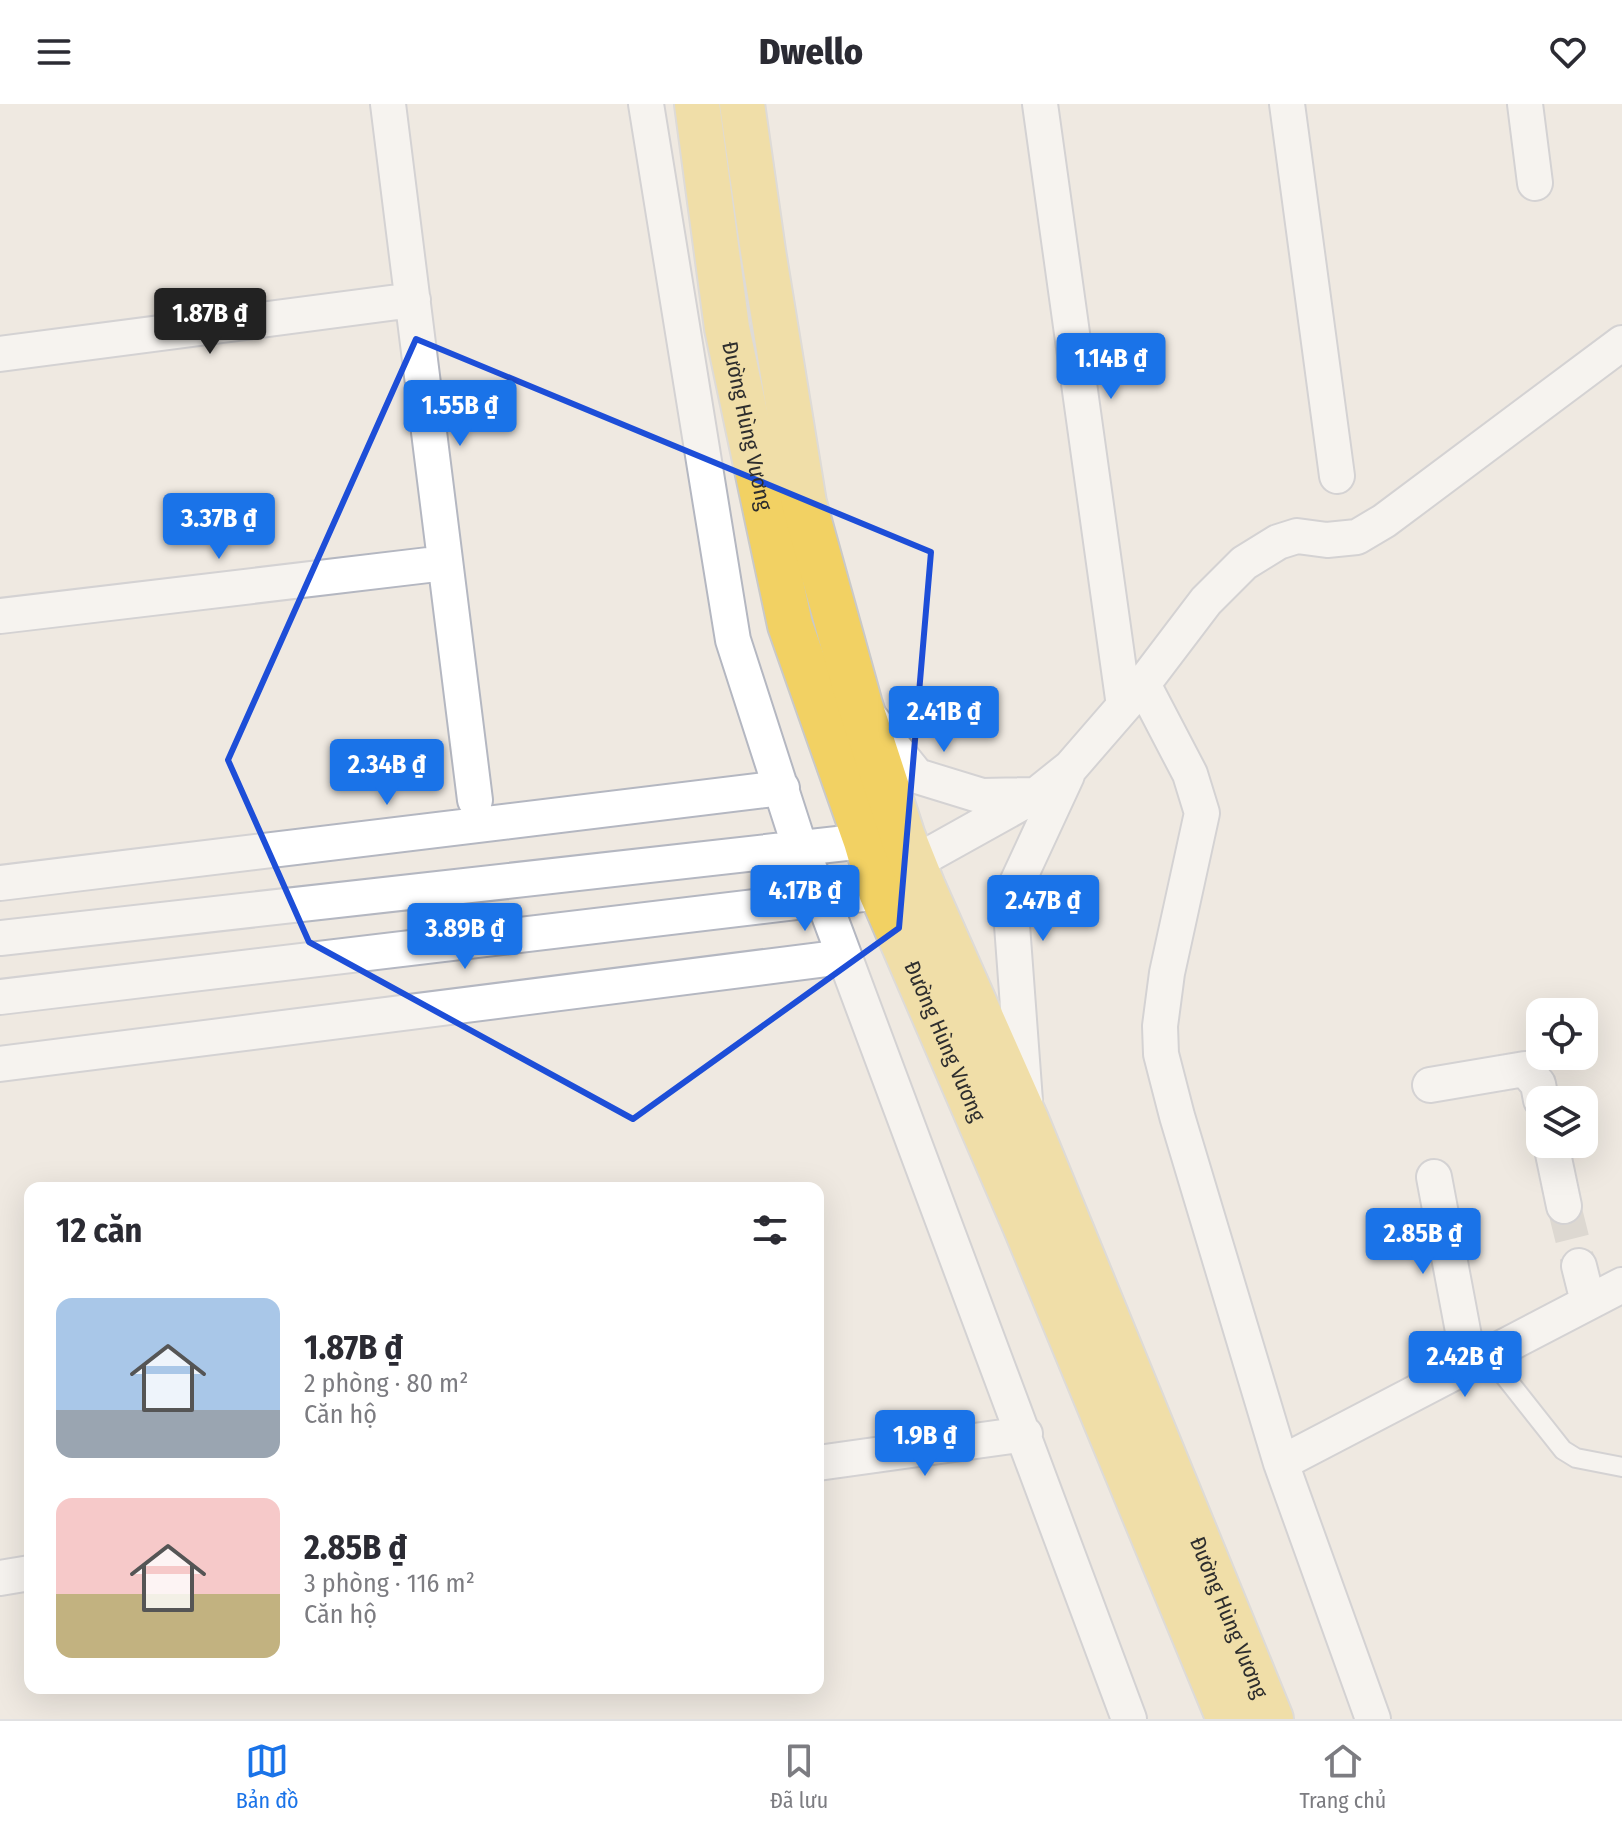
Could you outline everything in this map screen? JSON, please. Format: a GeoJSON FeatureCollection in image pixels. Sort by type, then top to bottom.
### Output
{"type":"FeatureCollection","features":[{"type":"Feature","properties":{"kind":"main road","name":"Đường Hùng Vương"},"geometry":{"type":"LineString","coordinates":[[697,104],[727,328],[790,625],[898,864],[1027,1122],[1271,1719]]}},
{"type":"Feature","properties":{"kind":"main road","name":"Đường Hùng Vương"},"geometry":{"type":"LineString","coordinates":[[742,104],[804,503],[860,705],[898,864],[1030,1237],[1229,1719]]}},
{"type":"Feature","properties":{"kind":"street"},"geometry":{"type":"LineString","coordinates":[[388,104],[475,800]]}},
{"type":"Feature","properties":{"kind":"street"},"geometry":{"type":"LineString","coordinates":[[646,104],[733,640],[800,848],[823,899],[1129,1719]]}},
{"type":"Feature","properties":{"kind":"street"},"geometry":{"type":"LineString","coordinates":[[1040,104],[1134,695],[1190,774],[1202,813],[1167,973],[1160,1026],[1161,1054],[1281,1463],[1373,1719]]}},
{"type":"Feature","properties":{"kind":"street"},"geometry":{"type":"LineString","coordinates":[[1287,104],[1337,476]]}},
{"type":"Feature","properties":{"kind":"street"},"geometry":{"type":"LineString","coordinates":[[1525,104],[1535,183]]}},
{"type":"Feature","properties":{"kind":"street"},"geometry":{"type":"LineString","coordinates":[[0,354],[413,300]]}},
{"type":"Feature","properties":{"kind":"street"},"geometry":{"type":"LineString","coordinates":[[0,997],[823,899],[1036,795],[1071,767],[1134,695],[1206,601],[1244,563],[1278,542],[1297,536],[1327,540],[1357,537],[1384,521],[1622,343]]}},
{"type":"Feature","properties":{"kind":"street"},"geometry":{"type":"LineString","coordinates":[[0,616],[445,563]]}},
{"type":"Feature","properties":{"kind":"street"},"geometry":{"type":"LineString","coordinates":[[860,705],[917,776],[982,796],[1036,795]]}},
{"type":"Feature","properties":{"kind":"street"},"geometry":{"type":"LineString","coordinates":[[1027,1122],[1010,898],[1071,767]]}},
{"type":"Feature","properties":{"kind":"street"},"geometry":{"type":"LineString","coordinates":[[0,883],[782,788]]}},
{"type":"Feature","properties":{"kind":"street"},"geometry":{"type":"LineString","coordinates":[[0,938],[800,848],[898,864]]}},
{"type":"Feature","properties":{"kind":"street"},"geometry":{"type":"LineString","coordinates":[[0,1064],[843,957]]}},
{"type":"Feature","properties":{"kind":"street"},"geometry":{"type":"LineString","coordinates":[[1430,1085],[1525,1069],[1538,1086]]}},
{"type":"Feature","properties":{"kind":"street"},"geometry":{"type":"LineString","coordinates":[[1554,1158],[1564,1206]]}},
{"type":"Feature","properties":{"kind":"street"},"geometry":{"type":"LineString","coordinates":[[1434,1177],[1478,1359]]}},
{"type":"Feature","properties":{"kind":"street"},"geometry":{"type":"LineString","coordinates":[[1579,1266],[1588,1302]]}},
{"type":"Feature","properties":{"kind":"street"},"geometry":{"type":"LineString","coordinates":[[1281,1463],[1622,1285]]}},
{"type":"Feature","properties":{"kind":"street"},"geometry":{"type":"LineString","coordinates":[[824,1462],[1025,1434]]}},
{"type":"Feature","properties":{"kind":"street"},"geometry":{"type":"LineString","coordinates":[[0,1578],[24,1574]]}},
{"type":"Feature","properties":{"kind":"lane"},"geometry":{"type":"LineString","coordinates":[[1478,1359],[1563,1450],[1576,1458],[1622,1467]]}},
{"type":"Feature","properties":{"kind":"highlighted area"},"geometry":{"type":"Polygon","coordinates":[[[416,339],[931,552],[899,928],[633,1119],[309,942],[228,760],[416,339]]]}},
{"type":"Feature","properties":{"kind":"tunnel"},"geometry":{"type":"LineString","coordinates":[[1564,1206],[1579,1266]]}}]}
